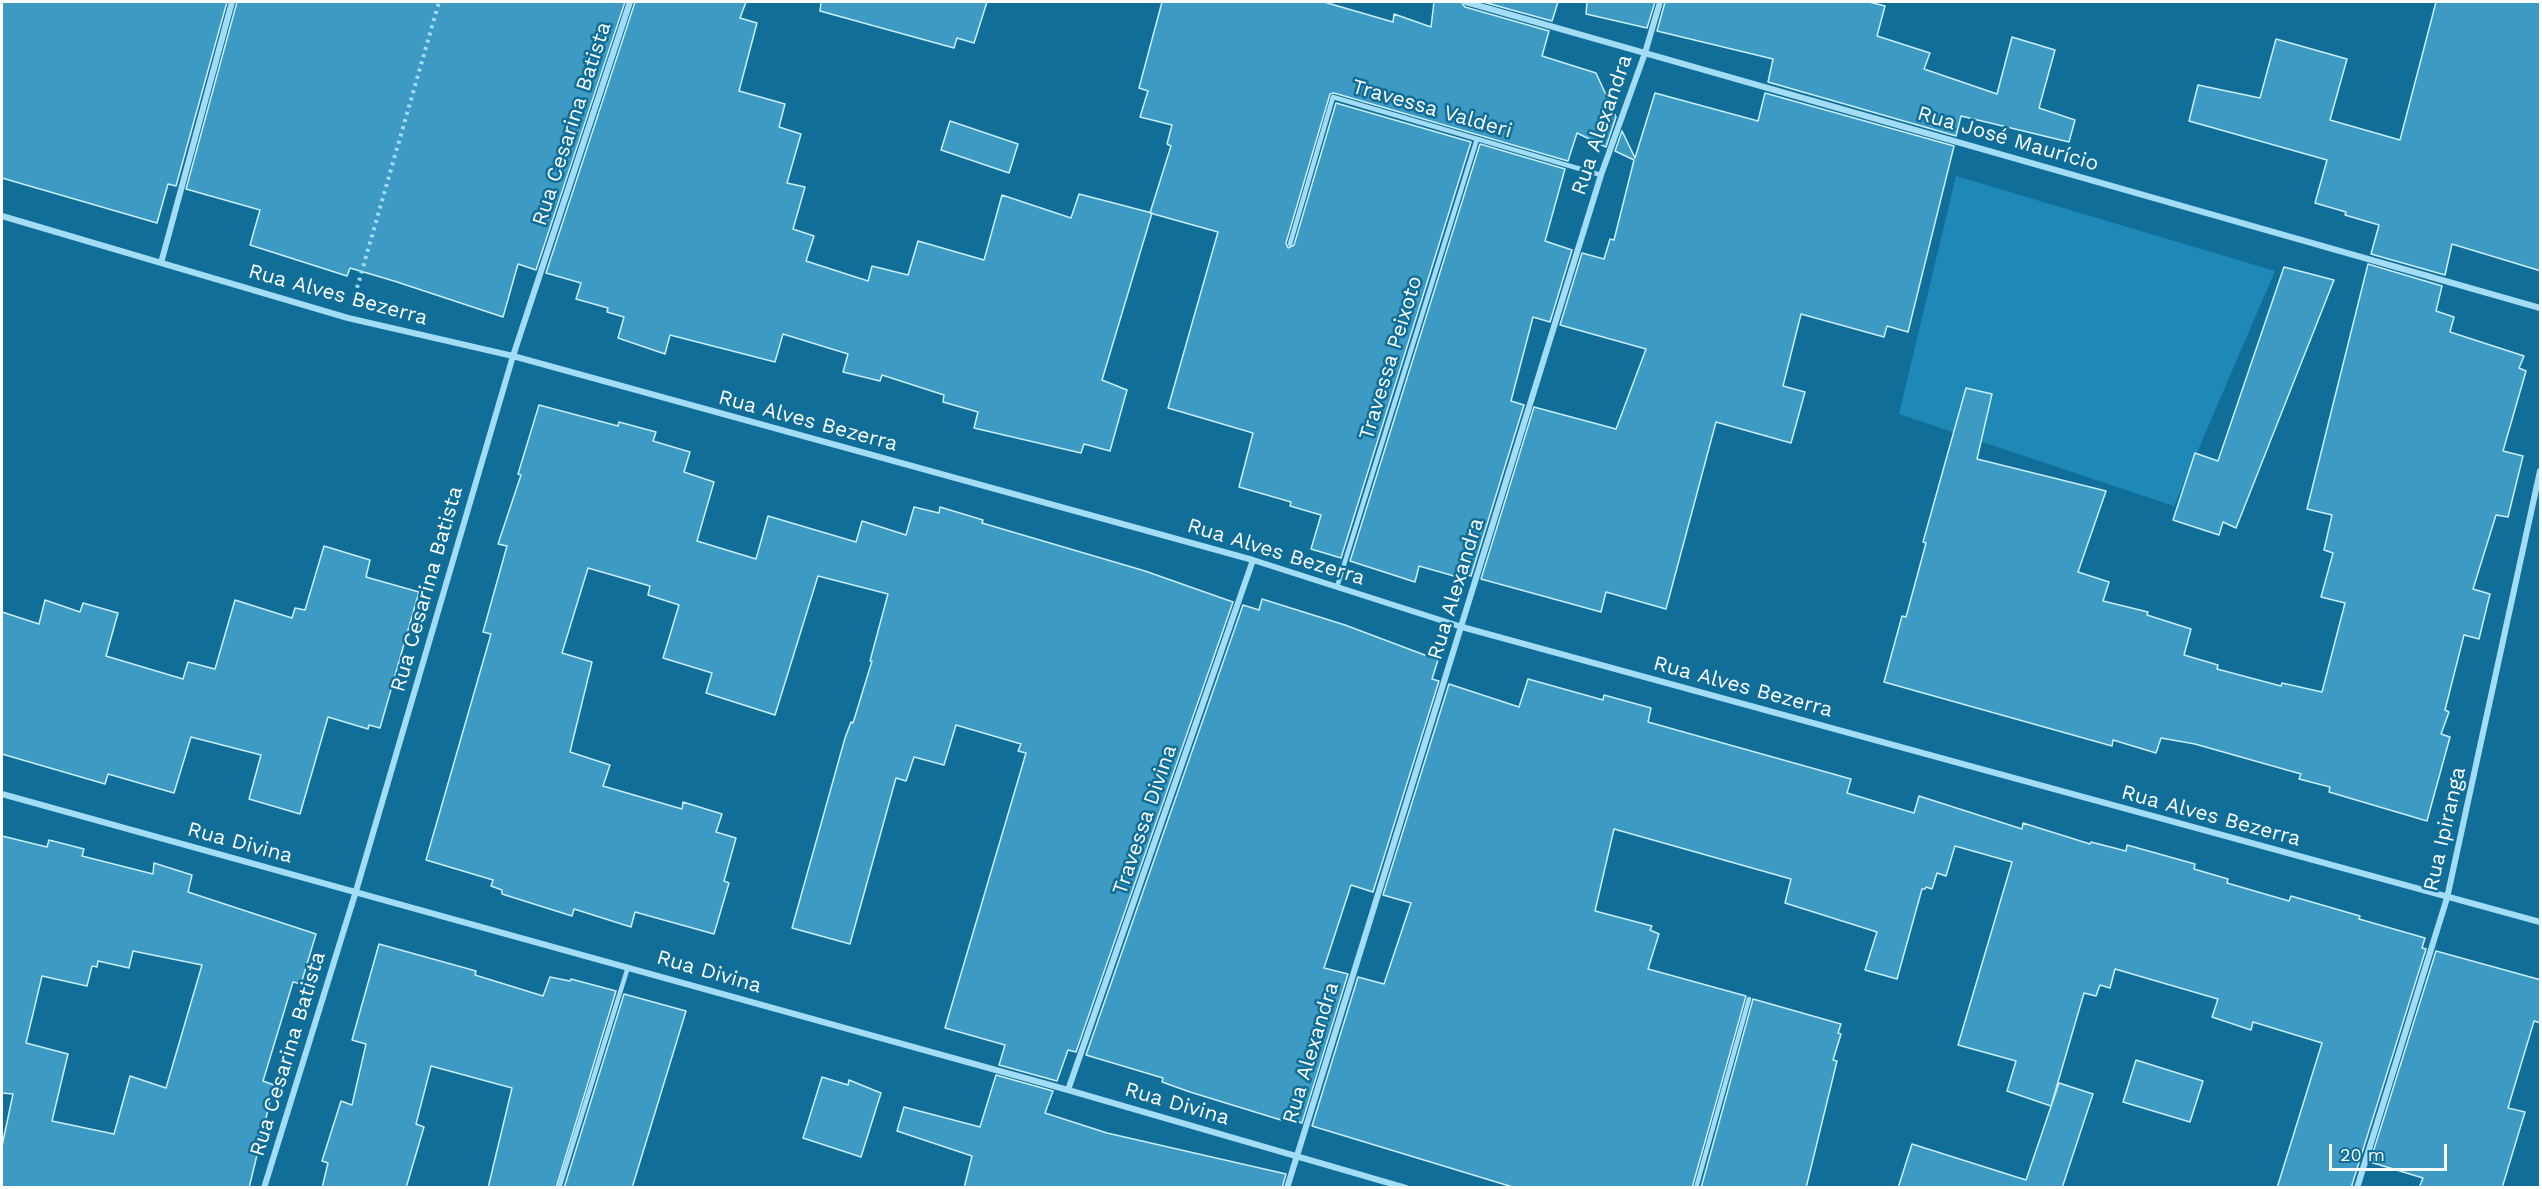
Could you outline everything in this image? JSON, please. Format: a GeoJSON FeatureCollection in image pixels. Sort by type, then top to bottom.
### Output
{"type":"FeatureCollection","features":[{"type":"Feature","properties":{"kind":"street"},"geometry":{"type":"LineString","coordinates":[[161,263],[232,2]]}},
{"type":"Feature","properties":{"kind":"street","name":"Rua Cesarina Batista"},"geometry":{"type":"LineString","coordinates":[[264,1188],[356,891],[513,356],[630,2]]}},
{"type":"Feature","properties":{"kind":"street","name":"Rua José Maurício"},"geometry":{"type":"LineString","coordinates":[[1466,2],[2541,308]]}},
{"type":"Feature","properties":{"kind":"street","name":"Rua Alexandra"},"geometry":{"type":"LineString","coordinates":[[1287,1188],[1601,175],[1645,53],[1660,2]]}},
{"type":"Feature","properties":{"kind":"street","name":"Rua Alves Bezerra"},"geometry":{"type":"LineString","coordinates":[[2,216],[348,318],[513,356],[1253,561],[1462,627],[2541,922]]}},
{"type":"Feature","properties":{"kind":"street","name":"Rua Ipiranga"},"geometry":{"type":"LineString","coordinates":[[2357,1188],[2447,898],[2541,471]]}},
{"type":"Feature","properties":{"kind":"street","name":"Travessa Divina"},"geometry":{"type":"LineString","coordinates":[[1068,1090],[1253,561]]}},
{"type":"Feature","properties":{"kind":"street","name":"Rua Divina"},"geometry":{"type":"LineString","coordinates":[[2,794],[1068,1090],[1406,1188]]}},
{"type":"Feature","properties":{"kind":"lane","name":"Travessa Valderi"},"geometry":{"type":"LineString","coordinates":[[1290,244],[1333,97],[1601,175]]}},
{"type":"Feature","properties":{"kind":"lane","name":"Travessa Peixoto"},"geometry":{"type":"LineString","coordinates":[[1337,587],[1476,139]]}},
{"type":"Feature","properties":{"kind":"lane"},"geometry":{"type":"LineString","coordinates":[[560,1185],[628,967]]}},
{"type":"Feature","properties":{"kind":"lane"},"geometry":{"type":"LineString","coordinates":[[1696,1188],[1749,999]]}},
{"type":"Feature","properties":{"kind":"path"},"geometry":{"type":"LineString","coordinates":[[348,318],[439,2]]}},
{"type":"Feature","properties":{"kind":"shaded area"},"geometry":{"type":"Polygon","coordinates":[[[1956,176],[2275,271],[2174,506],[1899,414],[1956,176]]]}},
{"type":"Feature","properties":{"kind":"building"},"geometry":{"type":"Polygon","coordinates":[[[2,2],[227,2],[176,186],[168,184],[157,223],[2,178],[2,2]]]}},
{"type":"Feature","properties":{"kind":"building"},"geometry":{"type":"Polygon","coordinates":[[[237,2],[625,2],[536,270],[518,264],[503,317],[350,268],[347,276],[250,245],[260,210],[186,189],[237,2]]]}},
{"type":"Feature","properties":{"kind":"building"},"geometry":{"type":"Polygon","coordinates":[[[635,2],[746,2],[740,18],[757,23],[739,91],[785,104],[779,127],[801,134],[787,183],[805,187],[793,229],[814,236],[806,261],[868,281],[872,266],[908,275],[918,241],[984,260],[1002,195],[1071,218],[1079,194],[1152,213],[1102,380],[1127,390],[1110,451],[1084,444],[1081,453],[974,428],[978,412],[943,402],[944,395],[882,375],[880,381],[843,372],[848,354],[783,334],[775,362],[670,335],[665,354],[618,338],[624,317],[607,312],[608,308],[576,299],[581,283],[546,273],[635,2]]]}},
{"type":"Feature","properties":{"kind":"building"},"geometry":{"type":"Polygon","coordinates":[[[821,2],[987,2],[974,43],[957,38],[954,48],[820,11],[821,2]]]}},
{"type":"Feature","properties":{"kind":"building"},"geometry":{"type":"Polygon","coordinates":[[[1162,2],[1324,2],[1393,22],[1394,14],[1431,27],[1434,2],[1461,2],[1465,7],[1549,31],[1542,56],[1596,73],[1616,117],[1606,147],[1577,133],[1568,161],[1334,93],[1330,94],[1286,243],[1288,248],[1294,245],[1336,103],[1471,142],[1341,558],[1311,549],[1321,515],[1290,506],[1291,502],[1239,487],[1253,433],[1168,408],[1218,232],[1150,213],[1171,146],[1167,144],[1172,125],[1140,117],[1148,91],[1139,88],[1162,2]]]}},
{"type":"Feature","properties":{"kind":"building"},"geometry":{"type":"Polygon","coordinates":[[[1483,2],[1558,2],[1552,21],[1483,2]]]}},
{"type":"Feature","properties":{"kind":"building"},"geometry":{"type":"Polygon","coordinates":[[[1587,2],[1655,2],[1647,28],[1586,14],[1587,2]]]}},
{"type":"Feature","properties":{"kind":"building"},"geometry":{"type":"Polygon","coordinates":[[[1665,2],[1869,2],[1885,6],[1877,36],[1930,53],[1924,69],[1997,94],[2012,37],[2055,50],[2039,108],[2075,120],[2069,142],[1961,116],[1956,136],[1768,82],[1773,59],[1657,31],[1665,2]]]}},
{"type":"Feature","properties":{"kind":"building"},"geometry":{"type":"Polygon","coordinates":[[[2436,2],[2541,2],[2541,271],[2452,244],[2445,275],[2371,254],[2379,225],[2315,203],[2327,160],[2189,121],[2198,85],[2260,98],[2276,39],[2347,59],[2330,120],[2400,140],[2436,2]]]}},
{"type":"Feature","properties":{"kind":"building"},"geometry":{"type":"Polygon","coordinates":[[[1655,93],[1758,121],[1765,93],[1954,146],[1908,332],[1887,326],[1884,337],[1801,314],[1783,386],[1805,392],[1791,443],[1716,422],[1666,609],[1606,592],[1601,612],[1481,579],[1534,407],[1616,429],[1646,349],[1560,325],[1582,253],[1604,259],[1610,239],[1614,240],[1634,160],[1615,151],[1622,131],[1635,158],[1655,93]]]}},
{"type":"Feature","properties":{"kind":"building"},"geometry":{"type":"Polygon","coordinates":[[[950,121],[1018,144],[1009,173],[941,150],[950,121]]]}},
{"type":"Feature","properties":{"kind":"building"},"geometry":{"type":"Polygon","coordinates":[[[1480,144],[1565,169],[1545,241],[1572,250],[1550,322],[1533,317],[1511,401],[1524,405],[1471,576],[1456,572],[1454,576],[1419,566],[1415,582],[1350,561],[1480,144]]]}},
{"type":"Feature","properties":{"kind":"building"},"geometry":{"type":"Polygon","coordinates":[[[2368,264],[2442,286],[2436,311],[2454,317],[2450,332],[2524,356],[2519,368],[2526,371],[2503,451],[2523,456],[2508,517],[2496,515],[2473,589],[2490,594],[2479,639],[2464,635],[2445,710],[2449,712],[2441,734],[2450,737],[2427,821],[2329,792],[2330,787],[2299,779],[2301,774],[2195,744],[2161,738],[2156,753],[2113,740],[2112,746],[1884,682],[1902,616],[1906,617],[1926,543],[1923,542],[1966,388],[1992,394],[1977,459],[2106,491],[2078,572],[2109,582],[2103,601],[2148,612],[2147,615],[2191,629],[2184,655],[2218,665],[2217,669],[2281,686],[2282,683],[2322,692],[2345,603],[2321,597],[2333,553],[2324,550],[2332,515],[2307,509],[2368,264]]]}},
{"type":"Feature","properties":{"kind":"building"},"geometry":{"type":"Polygon","coordinates":[[[2284,267],[2334,280],[2236,528],[2223,522],[2219,535],[2173,520],[2195,453],[2218,461],[2284,267]]]}},
{"type":"Feature","properties":{"kind":"building"},"geometry":{"type":"Polygon","coordinates":[[[539,405],[618,426],[619,422],[656,432],[653,441],[690,452],[684,472],[714,482],[697,541],[756,559],[768,516],[856,542],[862,521],[906,535],[914,507],[939,513],[940,507],[983,520],[982,523],[1145,571],[1233,602],[1076,1052],[1068,1050],[1057,1081],[999,1065],[1005,1045],[945,1028],[1026,753],[1018,751],[1021,744],[956,725],[944,765],[914,757],[906,781],[896,778],[850,944],[792,928],[845,738],[851,722],[853,723],[872,661],[870,661],[888,594],[818,576],[775,715],[706,693],[712,673],[663,658],[679,605],[648,595],[650,586],[588,568],[562,653],[592,662],[570,752],[610,765],[603,786],[682,809],[683,802],[722,814],[716,832],[736,838],[724,881],[729,883],[714,934],[635,912],[631,927],[574,909],[572,916],[502,894],[502,890],[491,886],[493,880],[426,860],[491,634],[483,632],[507,546],[498,544],[521,475],[518,474],[539,405]]]}},
{"type":"Feature","properties":{"kind":"building"},"geometry":{"type":"Polygon","coordinates":[[[324,546],[370,560],[366,577],[419,592],[380,728],[369,725],[368,729],[328,717],[300,814],[249,799],[261,755],[191,737],[174,793],[108,774],[105,784],[2,754],[2,612],[39,624],[45,600],[80,612],[83,603],[118,613],[106,656],[183,679],[188,662],[215,669],[235,600],[292,618],[295,608],[305,610],[324,546]]]}},
{"type":"Feature","properties":{"kind":"building"},"geometry":{"type":"Polygon","coordinates":[[[1262,599],[1345,625],[1438,660],[1432,679],[1439,681],[1373,892],[1351,885],[1324,968],[1348,974],[1302,1123],[1286,1118],[1281,1120],[1190,1092],[1162,1082],[1163,1078],[1086,1055],[1243,605],[1259,610],[1262,599]]]}},
{"type":"Feature","properties":{"kind":"building"},"geometry":{"type":"Polygon","coordinates":[[[1528,679],[1603,700],[1604,695],[1651,708],[1648,722],[1851,779],[1847,793],[1914,813],[1919,796],[2022,829],[2023,823],[2090,844],[2091,842],[2126,851],[2127,845],[2195,864],[2194,869],[2228,879],[2227,883],[2289,901],[2291,896],[2425,938],[2422,948],[2426,949],[2351,1188],[2277,1188],[2322,1043],[2253,1022],[2251,1030],[2212,1017],[2218,999],[2115,969],[2110,988],[2100,985],[2096,996],[2084,993],[2051,1106],[2007,1091],[2016,1061],[1958,1045],[2012,862],[1955,846],[1946,876],[1937,873],[1932,889],[1926,887],[1922,889],[1897,979],[1865,970],[1877,932],[1785,903],[1791,879],[1614,829],[1595,911],[1652,926],[1650,930],[1659,934],[1648,969],[1746,996],[1692,1188],[1516,1188],[1312,1126],[1358,977],[1384,984],[1411,903],[1383,895],[1449,684],[1519,707],[1528,679]]]}},
{"type":"Feature","properties":{"kind":"building"},"geometry":{"type":"Polygon","coordinates":[[[2,836],[47,847],[49,840],[84,849],[82,856],[153,874],[154,863],[192,875],[188,892],[316,934],[301,984],[293,982],[263,1081],[274,1085],[249,1188],[2,1188],[2,1146],[13,1094],[2,1093],[2,836]],[[133,951],[129,968],[98,961],[97,967],[92,966],[87,986],[42,976],[26,1043],[68,1054],[52,1121],[114,1134],[130,1076],[166,1088],[202,965],[133,951]]]}},
{"type":"Feature","properties":{"kind":"building"},"geometry":{"type":"Polygon","coordinates":[[[379,944],[476,971],[475,975],[543,996],[550,977],[570,981],[571,979],[616,991],[556,1188],[488,1188],[512,1088],[431,1066],[416,1124],[424,1127],[406,1188],[322,1188],[328,1163],[322,1161],[341,1101],[352,1105],[366,1044],[352,1040],[379,944]]]}},
{"type":"Feature","properties":{"kind":"building"},"geometry":{"type":"Polygon","coordinates":[[[2436,951],[2541,980],[2541,1023],[2534,1021],[2508,1108],[2525,1112],[2502,1188],[2419,1188],[2423,1178],[2370,1162],[2436,951]]]}},
{"type":"Feature","properties":{"kind":"building"},"geometry":{"type":"Polygon","coordinates":[[[624,994],[686,1011],[632,1188],[564,1188],[624,994]]]}},
{"type":"Feature","properties":{"kind":"building"},"geometry":{"type":"Polygon","coordinates":[[[1753,999],[1841,1024],[1838,1033],[1841,1034],[1833,1060],[1837,1061],[1806,1188],[1701,1188],[1753,999]]]}},
{"type":"Feature","properties":{"kind":"building"},"geometry":{"type":"Polygon","coordinates":[[[2136,1060],[2203,1081],[2190,1122],[2123,1102],[2136,1060]]]}},
{"type":"Feature","properties":{"kind":"building"},"geometry":{"type":"Polygon","coordinates":[[[996,1075],[1053,1091],[1045,1113],[1107,1133],[1286,1174],[1282,1188],[964,1188],[972,1156],[897,1131],[904,1107],[980,1127],[996,1075]]]}},
{"type":"Feature","properties":{"kind":"building"},"geometry":{"type":"Polygon","coordinates":[[[822,1077],[848,1085],[849,1080],[881,1093],[861,1157],[803,1138],[822,1077]]]}},
{"type":"Feature","properties":{"kind":"building"},"geometry":{"type":"Polygon","coordinates":[[[2059,1083],[2093,1094],[2062,1188],[1898,1188],[1912,1144],[2026,1180],[2059,1083]]]}}]}
